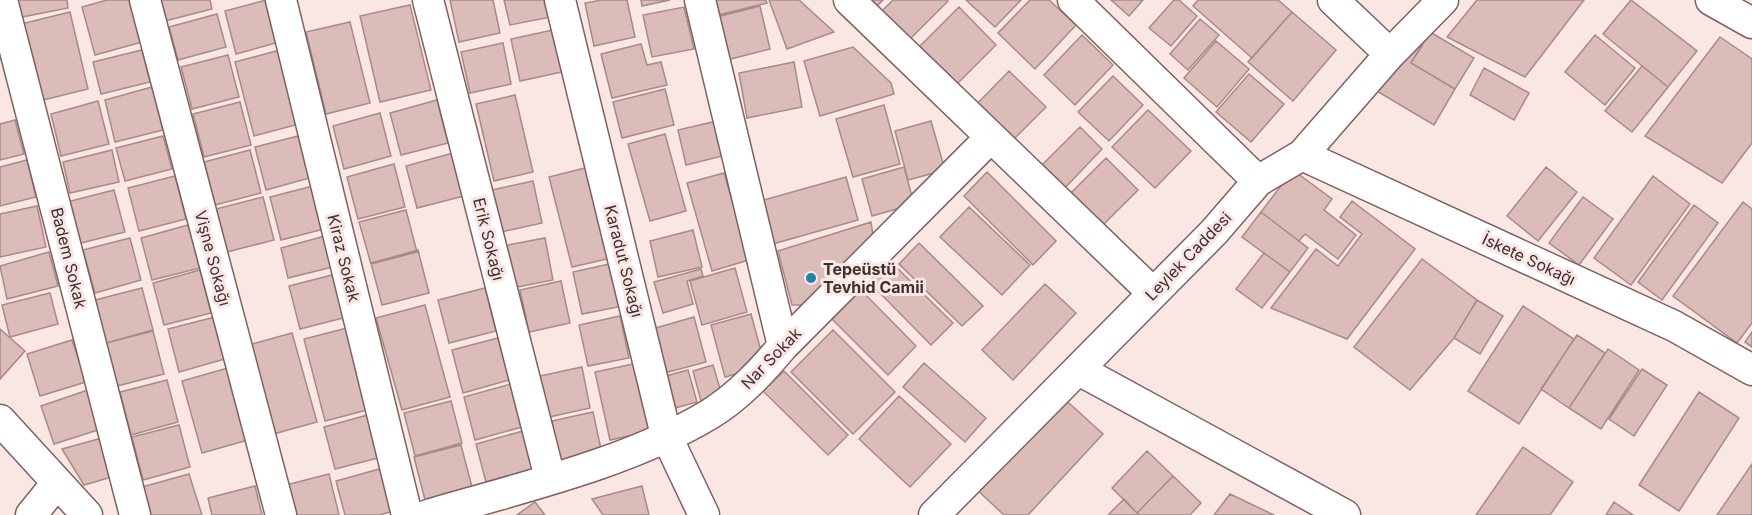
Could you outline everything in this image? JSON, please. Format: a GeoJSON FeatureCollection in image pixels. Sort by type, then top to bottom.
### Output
{"type":"FeatureCollection","features":[{"type":"Feature","properties":{"kind":"street","name":"Badem Sokak"},"geometry":{"type":"LineString","coordinates":[[2,0],[135,515]]}},
{"type":"Feature","properties":{"kind":"street","name":"Vişne Sokağı"},"geometry":{"type":"LineString","coordinates":[[145,0],[281,515]]}},
{"type":"Feature","properties":{"kind":"street","name":"Kiraz Sokak"},"geometry":{"type":"LineString","coordinates":[[281,0],[407,515]]}},
{"type":"Feature","properties":{"kind":"street","name":"Erik Sokağı"},"geometry":{"type":"LineString","coordinates":[[428,0],[550,478]]}},
{"type":"Feature","properties":{"kind":"street","name":"Karadut Sokağı"},"geometry":{"type":"LineString","coordinates":[[560,0],[666,435],[704,515]]}},
{"type":"Feature","properties":{"kind":"street"},"geometry":{"type":"LineString","coordinates":[[700,0],[783,346]]}},
{"type":"Feature","properties":{"kind":"street"},"geometry":{"type":"LineString","coordinates":[[849,0],[1153,293]]}},
{"type":"Feature","properties":{"kind":"street"},"geometry":{"type":"LineString","coordinates":[[1073,0],[1258,181]]}},
{"type":"Feature","properties":{"kind":"street"},"geometry":{"type":"LineString","coordinates":[[1333,0],[1390,54]]}},
{"type":"Feature","properties":{"kind":"street","name":"Leylek Caddesi"},"geometry":{"type":"LineString","coordinates":[[934,515],[1214,232],[1258,181],[1302,155],[1390,54],[1443,0]]}},
{"type":"Feature","properties":{"kind":"street"},"geometry":{"type":"LineString","coordinates":[[1711,0],[1752,23]]}},
{"type":"Feature","properties":{"kind":"street","name":"Nar Sokak"},"geometry":{"type":"LineString","coordinates":[[442,513],[598,464],[711,413],[759,376],[783,346],[991,137]]}},
{"type":"Feature","properties":{"kind":"street","name":"İskete Sokağı"},"geometry":{"type":"LineString","coordinates":[[1302,155],[1674,326],[1752,370]]}},
{"type":"Feature","properties":{"kind":"street"},"geometry":{"type":"LineString","coordinates":[[1079,370],[1345,515]]}},
{"type":"Feature","properties":{"kind":"street"},"geometry":{"type":"LineString","coordinates":[[0,420],[87,515]]}},
{"type":"Feature","properties":{"kind":"street"},"geometry":{"type":"LineString","coordinates":[[31,515],[57,483]]}},
{"type":"Feature","properties":{"kind":"building"},"geometry":{"type":"Polygon","coordinates":[[[14,0],[67,0],[68,8],[17,18],[14,0]]]}},
{"type":"Feature","properties":{"kind":"building"},"geometry":{"type":"Polygon","coordinates":[[[107,0],[131,0],[142,42],[95,55],[82,7],[107,0]]]}},
{"type":"Feature","properties":{"kind":"building"},"geometry":{"type":"Polygon","coordinates":[[[160,0],[210,0],[212,9],[165,21],[160,0]]]}},
{"type":"Feature","properties":{"kind":"building"},"geometry":{"type":"Polygon","coordinates":[[[272,0],[283,41],[236,54],[225,11],[272,0]]]}},
{"type":"Feature","properties":{"kind":"building"},"geometry":{"type":"Polygon","coordinates":[[[450,0],[493,0],[500,33],[459,42],[450,0]]]}},
{"type":"Feature","properties":{"kind":"building"},"geometry":{"type":"Polygon","coordinates":[[[504,0],[547,0],[551,17],[510,25],[504,0]]]}},
{"type":"Feature","properties":{"kind":"building"},"geometry":{"type":"Polygon","coordinates":[[[627,0],[635,37],[594,46],[585,3],[627,0]]]}},
{"type":"Feature","properties":{"kind":"building"},"geometry":{"type":"Polygon","coordinates":[[[641,0],[670,0],[642,6],[641,0]]]}},
{"type":"Feature","properties":{"kind":"building"},"geometry":{"type":"Polygon","coordinates":[[[706,0],[766,0],[767,3],[710,17],[706,0]]]}},
{"type":"Feature","properties":{"kind":"building"},"geometry":{"type":"Polygon","coordinates":[[[769,0],[799,0],[834,32],[787,49],[769,0]]]}},
{"type":"Feature","properties":{"kind":"building"},"geometry":{"type":"Polygon","coordinates":[[[859,0],[883,0],[871,12],[859,0]]]}},
{"type":"Feature","properties":{"kind":"building"},"geometry":{"type":"Polygon","coordinates":[[[893,0],[948,1],[907,42],[879,14],[893,0]]]}},
{"type":"Feature","properties":{"kind":"building"},"geometry":{"type":"Polygon","coordinates":[[[966,0],[1021,0],[995,27],[966,0]]]}},
{"type":"Feature","properties":{"kind":"building"},"geometry":{"type":"Polygon","coordinates":[[[1030,0],[1049,0],[1076,25],[1035,69],[998,33],[1030,0]]]}},
{"type":"Feature","properties":{"kind":"building"},"geometry":{"type":"Polygon","coordinates":[[[1111,0],[1143,0],[1129,16],[1111,0]]]}},
{"type":"Feature","properties":{"kind":"building"},"geometry":{"type":"Polygon","coordinates":[[[1174,0],[1179,0],[1197,16],[1171,46],[1149,28],[1174,0]]]}},
{"type":"Feature","properties":{"kind":"building"},"geometry":{"type":"Polygon","coordinates":[[[1198,0],[1278,0],[1292,12],[1252,58],[1193,6],[1198,0]]]}},
{"type":"Feature","properties":{"kind":"building"},"geometry":{"type":"Polygon","coordinates":[[[1477,0],[1584,0],[1525,77],[1447,37],[1477,0]]]}},
{"type":"Feature","properties":{"kind":"building"},"geometry":{"type":"Polygon","coordinates":[[[1631,0],[1697,51],[1668,87],[1603,34],[1631,0]]]}},
{"type":"Feature","properties":{"kind":"building"},"geometry":{"type":"Polygon","coordinates":[[[410,5],[431,90],[380,102],[360,16],[410,5]]]}},
{"type":"Feature","properties":{"kind":"building"},"geometry":{"type":"Polygon","coordinates":[[[760,6],[770,49],[723,61],[713,18],[760,6]]]}},
{"type":"Feature","properties":{"kind":"building"},"geometry":{"type":"Polygon","coordinates":[[[684,7],[694,49],[652,57],[643,15],[684,7]]]}},
{"type":"Feature","properties":{"kind":"building"},"geometry":{"type":"Polygon","coordinates":[[[959,7],[996,45],[955,86],[918,48],[959,7]]]}},
{"type":"Feature","properties":{"kind":"building"},"geometry":{"type":"Polygon","coordinates":[[[70,12],[88,89],[39,101],[21,24],[70,12]]]}},
{"type":"Feature","properties":{"kind":"building"},"geometry":{"type":"Polygon","coordinates":[[[1292,12],[1336,50],[1293,101],[1248,62],[1292,12]]]}},
{"type":"Feature","properties":{"kind":"building"},"geometry":{"type":"Polygon","coordinates":[[[217,14],[226,47],[178,60],[169,27],[217,14]]]}},
{"type":"Feature","properties":{"kind":"building"},"geometry":{"type":"Polygon","coordinates":[[[1200,19],[1219,35],[1188,70],[1170,54],[1200,19]]]}},
{"type":"Feature","properties":{"kind":"building"},"geometry":{"type":"Polygon","coordinates":[[[350,22],[370,103],[326,114],[306,32],[350,22]]]}},
{"type":"Feature","properties":{"kind":"building"},"geometry":{"type":"Polygon","coordinates":[[[553,30],[562,72],[520,81],[511,39],[553,30]]]}},
{"type":"Feature","properties":{"kind":"building"},"geometry":{"type":"Polygon","coordinates":[[[1430,32],[1474,58],[1455,89],[1411,63],[1430,32]]]}},
{"type":"Feature","properties":{"kind":"building"},"geometry":{"type":"Polygon","coordinates":[[[1082,35],[1113,65],[1075,105],[1044,75],[1082,35]]]}},
{"type":"Feature","properties":{"kind":"building"},"geometry":{"type":"Polygon","coordinates":[[[1595,35],[1635,68],[1605,105],[1565,72],[1595,35]]]}},
{"type":"Feature","properties":{"kind":"building"},"geometry":{"type":"Polygon","coordinates":[[[1720,37],[1752,59],[1752,143],[1722,183],[1645,136],[1720,37]]]}},
{"type":"Feature","properties":{"kind":"building"},"geometry":{"type":"Polygon","coordinates":[[[1410,39],[1422,46],[1411,63],[1455,89],[1434,125],[1370,87],[1410,39]]]}},
{"type":"Feature","properties":{"kind":"building"},"geometry":{"type":"Polygon","coordinates":[[[1216,41],[1249,69],[1217,107],[1184,78],[1216,41]]]}},
{"type":"Feature","properties":{"kind":"building"},"geometry":{"type":"Polygon","coordinates":[[[503,43],[511,84],[470,93],[461,52],[503,43]]]}},
{"type":"Feature","properties":{"kind":"building"},"geometry":{"type":"Polygon","coordinates":[[[641,44],[647,65],[661,62],[667,85],[612,98],[601,54],[641,44]]]}},
{"type":"Feature","properties":{"kind":"building"},"geometry":{"type":"Polygon","coordinates":[[[853,47],[891,83],[894,94],[820,116],[804,61],[853,47]]]}},
{"type":"Feature","properties":{"kind":"building"},"geometry":{"type":"Polygon","coordinates":[[[142,50],[150,82],[101,94],[93,62],[142,50]]]}},
{"type":"Feature","properties":{"kind":"building"},"geometry":{"type":"Polygon","coordinates":[[[280,50],[299,124],[254,136],[235,62],[280,50]]]}},
{"type":"Feature","properties":{"kind":"building"},"geometry":{"type":"Polygon","coordinates":[[[228,55],[239,97],[192,109],[181,67],[228,55]]]}},
{"type":"Feature","properties":{"kind":"building"},"geometry":{"type":"Polygon","coordinates":[[[794,62],[802,107],[747,118],[739,73],[794,62]]]}},
{"type":"Feature","properties":{"kind":"building"},"geometry":{"type":"Polygon","coordinates":[[[1642,66],[1668,87],[1632,132],[1605,111],[1642,66]]]}},
{"type":"Feature","properties":{"kind":"building"},"geometry":{"type":"Polygon","coordinates":[[[1484,68],[1529,93],[1514,120],[1470,95],[1484,68]]]}},
{"type":"Feature","properties":{"kind":"building"},"geometry":{"type":"Polygon","coordinates":[[[1009,71],[1046,107],[1007,146],[971,110],[1009,71]]]}},
{"type":"Feature","properties":{"kind":"building"},"geometry":{"type":"Polygon","coordinates":[[[1249,74],[1284,104],[1251,142],[1216,112],[1249,74]]]}},
{"type":"Feature","properties":{"kind":"building"},"geometry":{"type":"Polygon","coordinates":[[[1113,76],[1143,105],[1109,141],[1078,112],[1113,76]]]}},
{"type":"Feature","properties":{"kind":"building"},"geometry":{"type":"Polygon","coordinates":[[[152,87],[163,130],[115,142],[105,100],[152,87]]]}},
{"type":"Feature","properties":{"kind":"building"},"geometry":{"type":"Polygon","coordinates":[[[665,89],[674,125],[622,138],[613,102],[665,89]]]}},
{"type":"Feature","properties":{"kind":"building"},"geometry":{"type":"Polygon","coordinates":[[[515,95],[533,172],[494,181],[476,104],[515,95]]]}},
{"type":"Feature","properties":{"kind":"building"},"geometry":{"type":"Polygon","coordinates":[[[437,100],[448,143],[401,155],[390,113],[437,100]]]}},
{"type":"Feature","properties":{"kind":"building"},"geometry":{"type":"Polygon","coordinates":[[[98,101],[109,144],[61,156],[51,114],[98,101]]]}},
{"type":"Feature","properties":{"kind":"building"},"geometry":{"type":"Polygon","coordinates":[[[240,102],[251,145],[204,157],[193,114],[240,102]]]}},
{"type":"Feature","properties":{"kind":"building"},"geometry":{"type":"Polygon","coordinates":[[[884,105],[900,164],[853,177],[836,119],[884,105]]]}},
{"type":"Feature","properties":{"kind":"building"},"geometry":{"type":"Polygon","coordinates":[[[1148,110],[1191,151],[1155,188],[1112,147],[1148,110]]]}},
{"type":"Feature","properties":{"kind":"building"},"geometry":{"type":"Polygon","coordinates":[[[380,113],[391,156],[344,169],[333,126],[380,113]]]}},
{"type":"Feature","properties":{"kind":"building"},"geometry":{"type":"Polygon","coordinates":[[[15,120],[24,154],[0,160],[0,124],[15,120]]]}},
{"type":"Feature","properties":{"kind":"building"},"geometry":{"type":"Polygon","coordinates":[[[721,120],[730,154],[686,165],[678,130],[721,120]]]}},
{"type":"Feature","properties":{"kind":"building"},"geometry":{"type":"Polygon","coordinates":[[[931,121],[945,170],[908,180],[895,131],[931,121]]]}},
{"type":"Feature","properties":{"kind":"building"},"geometry":{"type":"Polygon","coordinates":[[[1080,127],[1102,149],[1062,191],[1039,168],[1080,127]]]}},
{"type":"Feature","properties":{"kind":"building"},"geometry":{"type":"Polygon","coordinates":[[[665,134],[686,211],[650,221],[628,144],[665,134]]]}},
{"type":"Feature","properties":{"kind":"building"},"geometry":{"type":"Polygon","coordinates":[[[302,135],[313,177],[266,190],[255,147],[302,135]]]}},
{"type":"Feature","properties":{"kind":"building"},"geometry":{"type":"Polygon","coordinates":[[[163,136],[172,169],[125,181],[116,148],[163,136]]]}},
{"type":"Feature","properties":{"kind":"building"},"geometry":{"type":"Polygon","coordinates":[[[112,150],[119,182],[70,193],[63,162],[112,150]]]}},
{"type":"Feature","properties":{"kind":"building"},"geometry":{"type":"Polygon","coordinates":[[[250,150],[261,193],[215,205],[204,162],[250,150]]]}},
{"type":"Feature","properties":{"kind":"building"},"geometry":{"type":"Polygon","coordinates":[[[453,153],[464,196],[417,208],[406,166],[453,153]]]}},
{"type":"Feature","properties":{"kind":"building"},"geometry":{"type":"Polygon","coordinates":[[[1106,158],[1138,190],[1102,226],[1070,194],[1106,158]]]}},
{"type":"Feature","properties":{"kind":"building"},"geometry":{"type":"Polygon","coordinates":[[[27,160],[36,197],[0,206],[0,167],[27,160]]]}},
{"type":"Feature","properties":{"kind":"building"},"geometry":{"type":"Polygon","coordinates":[[[394,164],[405,207],[358,219],[347,177],[394,164]]]}},
{"type":"Feature","properties":{"kind":"building"},"geometry":{"type":"Polygon","coordinates":[[[597,165],[620,256],[572,267],[549,177],[597,165]]]}},
{"type":"Feature","properties":{"kind":"building"},"geometry":{"type":"Polygon","coordinates":[[[904,167],[914,204],[872,216],[862,179],[904,167]]]}},
{"type":"Feature","properties":{"kind":"building"},"geometry":{"type":"Polygon","coordinates":[[[1546,167],[1577,192],[1538,241],[1507,216],[1546,167]]]}},
{"type":"Feature","properties":{"kind":"building"},"geometry":{"type":"Polygon","coordinates":[[[1293,170],[1332,199],[1324,210],[1356,235],[1338,259],[1305,234],[1299,241],[1261,212],[1293,170]]]}},
{"type":"Feature","properties":{"kind":"building"},"geometry":{"type":"Polygon","coordinates":[[[987,172],[1056,241],[1033,265],[964,196],[987,172]]]}},
{"type":"Feature","properties":{"kind":"building"},"geometry":{"type":"Polygon","coordinates":[[[724,173],[749,260],[712,271],[687,183],[724,173]]]}},
{"type":"Feature","properties":{"kind":"building"},"geometry":{"type":"Polygon","coordinates":[[[175,176],[186,219],[139,231],[128,188],[175,176]]]}},
{"type":"Feature","properties":{"kind":"building"},"geometry":{"type":"Polygon","coordinates":[[[1653,176],[1690,204],[1631,285],[1594,258],[1653,176]]]}},
{"type":"Feature","properties":{"kind":"building"},"geometry":{"type":"Polygon","coordinates":[[[846,177],[858,220],[769,245],[757,202],[846,177]]]}},
{"type":"Feature","properties":{"kind":"building"},"geometry":{"type":"Polygon","coordinates":[[[533,181],[542,223],[501,232],[492,190],[533,181]]]}},
{"type":"Feature","properties":{"kind":"building"},"geometry":{"type":"Polygon","coordinates":[[[317,185],[328,228],[281,240],[270,197],[317,185]]]}},
{"type":"Feature","properties":{"kind":"building"},"geometry":{"type":"Polygon","coordinates":[[[114,190],[125,232],[77,244],[67,202],[114,190]]]}},
{"type":"Feature","properties":{"kind":"building"},"geometry":{"type":"Polygon","coordinates":[[[263,197],[274,240],[227,252],[216,209],[263,197]]]}},
{"type":"Feature","properties":{"kind":"building"},"geometry":{"type":"Polygon","coordinates":[[[1583,197],[1613,219],[1579,265],[1549,243],[1583,197]]]}},
{"type":"Feature","properties":{"kind":"building"},"geometry":{"type":"Polygon","coordinates":[[[1352,201],[1415,249],[1347,339],[1271,308],[1316,249],[1338,266],[1362,234],[1340,217],[1352,201]]]}},
{"type":"Feature","properties":{"kind":"building"},"geometry":{"type":"Polygon","coordinates":[[[1743,202],[1752,209],[1752,323],[1737,343],[1673,296],[1743,202]]]}},
{"type":"Feature","properties":{"kind":"building"},"geometry":{"type":"Polygon","coordinates":[[[1694,205],[1718,223],[1662,300],[1638,282],[1694,205]]]}},
{"type":"Feature","properties":{"kind":"building"},"geometry":{"type":"Polygon","coordinates":[[[37,206],[46,247],[0,257],[0,214],[37,206]]]}},
{"type":"Feature","properties":{"kind":"building"},"geometry":{"type":"Polygon","coordinates":[[[969,207],[1030,265],[1002,295],[940,237],[969,207]]]}},
{"type":"Feature","properties":{"kind":"building"},"geometry":{"type":"Polygon","coordinates":[[[406,210],[417,252],[371,264],[359,222],[406,210]]]}},
{"type":"Feature","properties":{"kind":"building"},"geometry":{"type":"Polygon","coordinates":[[[1261,212],[1308,248],[1290,272],[1242,237],[1261,212]]]}},
{"type":"Feature","properties":{"kind":"building","name":"Tepeüstü Tevhid Camii"},"geometry":{"type":"Polygon","coordinates":[[[871,222],[874,242],[811,305],[792,305],[778,251],[871,222]]]}},
{"type":"Feature","properties":{"kind":"building"},"geometry":{"type":"Polygon","coordinates":[[[188,225],[200,268],[152,280],[141,238],[188,225]]]}},
{"type":"Feature","properties":{"kind":"building"},"geometry":{"type":"Polygon","coordinates":[[[693,230],[702,267],[658,277],[650,241],[693,230]]]}},
{"type":"Feature","properties":{"kind":"building"},"geometry":{"type":"Polygon","coordinates":[[[325,236],[333,267],[288,278],[281,248],[325,236]]]}},
{"type":"Feature","properties":{"kind":"building"},"geometry":{"type":"Polygon","coordinates":[[[130,238],[141,280],[95,293],[83,250],[130,238]]]}},
{"type":"Feature","properties":{"kind":"building"},"geometry":{"type":"Polygon","coordinates":[[[545,238],[553,280],[512,288],[503,246],[545,238]]]}},
{"type":"Feature","properties":{"kind":"building"},"geometry":{"type":"Polygon","coordinates":[[[919,243],[983,306],[962,326],[899,264],[919,243]]]}},
{"type":"Feature","properties":{"kind":"building"},"geometry":{"type":"Polygon","coordinates":[[[418,250],[429,293],[382,305],[371,263],[418,250]]]}},
{"type":"Feature","properties":{"kind":"building"},"geometry":{"type":"Polygon","coordinates":[[[49,252],[58,286],[7,299],[0,266],[49,252]]]}},
{"type":"Feature","properties":{"kind":"building"},"geometry":{"type":"Polygon","coordinates":[[[1264,253],[1290,272],[1262,308],[1236,289],[1264,253]]]}},
{"type":"Feature","properties":{"kind":"building"},"geometry":{"type":"Polygon","coordinates":[[[1422,259],[1477,300],[1454,338],[1410,390],[1354,347],[1422,259]]]}},
{"type":"Feature","properties":{"kind":"building"},"geometry":{"type":"Polygon","coordinates":[[[890,261],[953,323],[931,345],[869,282],[890,261]]]}},
{"type":"Feature","properties":{"kind":"building"},"geometry":{"type":"Polygon","coordinates":[[[614,263],[623,306],[582,314],[573,272],[614,263]]]}},
{"type":"Feature","properties":{"kind":"building"},"geometry":{"type":"Polygon","coordinates":[[[735,268],[747,312],[702,325],[690,281],[735,268]]]}},
{"type":"Feature","properties":{"kind":"building"},"geometry":{"type":"Polygon","coordinates":[[[701,269],[703,276],[687,281],[693,304],[663,313],[654,282],[701,269]]]}},
{"type":"Feature","properties":{"kind":"building"},"geometry":{"type":"Polygon","coordinates":[[[200,270],[211,313],[164,325],[153,283],[200,270]]]}},
{"type":"Feature","properties":{"kind":"building"},"geometry":{"type":"Polygon","coordinates":[[[336,274],[347,317],[300,329],[289,286],[336,274]]]}},
{"type":"Feature","properties":{"kind":"building"},"geometry":{"type":"Polygon","coordinates":[[[561,281],[570,323],[529,332],[520,290],[561,281]]]}},
{"type":"Feature","properties":{"kind":"building"},"geometry":{"type":"Polygon","coordinates":[[[1045,284],[1076,313],[1013,380],[982,350],[1045,284]]]}},
{"type":"Feature","properties":{"kind":"building"},"geometry":{"type":"Polygon","coordinates":[[[858,287],[916,346],[888,375],[829,316],[858,287]]]}},
{"type":"Feature","properties":{"kind":"building"},"geometry":{"type":"Polygon","coordinates":[[[142,288],[153,330],[106,343],[95,300],[142,288]]]}},
{"type":"Feature","properties":{"kind":"building"},"geometry":{"type":"Polygon","coordinates":[[[485,288],[496,331],[449,343],[438,300],[485,288]]]}},
{"type":"Feature","properties":{"kind":"building"},"geometry":{"type":"Polygon","coordinates":[[[50,293],[58,324],[10,337],[2,305],[50,293]]]}},
{"type":"Feature","properties":{"kind":"building"},"geometry":{"type":"Polygon","coordinates":[[[1477,300],[1503,316],[1480,354],[1454,338],[1477,300]]]}},
{"type":"Feature","properties":{"kind":"building"},"geometry":{"type":"Polygon","coordinates":[[[425,305],[450,397],[402,410],[376,318],[425,305]]]}},
{"type":"Feature","properties":{"kind":"building"},"geometry":{"type":"Polygon","coordinates":[[[1523,306],[1574,339],[1519,424],[1468,391],[1523,306]]]}},
{"type":"Feature","properties":{"kind":"building"},"geometry":{"type":"Polygon","coordinates":[[[751,314],[765,366],[725,377],[711,325],[751,314]]]}},
{"type":"Feature","properties":{"kind":"building"},"geometry":{"type":"Polygon","coordinates":[[[620,316],[629,358],[588,366],[579,325],[620,316]]]}},
{"type":"Feature","properties":{"kind":"building"},"geometry":{"type":"Polygon","coordinates":[[[215,317],[225,359],[179,372],[168,329],[215,317]]]}},
{"type":"Feature","properties":{"kind":"building"},"geometry":{"type":"Polygon","coordinates":[[[694,317],[706,362],[657,375],[645,331],[694,317]]]}},
{"type":"Feature","properties":{"kind":"building"},"geometry":{"type":"Polygon","coordinates":[[[351,327],[371,409],[325,421],[304,339],[351,327]]]}},
{"type":"Feature","properties":{"kind":"building"},"geometry":{"type":"Polygon","coordinates":[[[0,329],[25,351],[0,379],[0,329]]]}},
{"type":"Feature","properties":{"kind":"building"},"geometry":{"type":"Polygon","coordinates":[[[833,330],[895,392],[853,434],[791,372],[833,330]]]}},
{"type":"Feature","properties":{"kind":"building"},"geometry":{"type":"Polygon","coordinates":[[[153,331],[164,374],[117,386],[106,343],[153,331]]]}},
{"type":"Feature","properties":{"kind":"building"},"geometry":{"type":"Polygon","coordinates":[[[1752,332],[1752,347],[1745,342],[1752,332]]]}},
{"type":"Feature","properties":{"kind":"building"},"geometry":{"type":"Polygon","coordinates":[[[292,333],[317,422],[270,435],[245,346],[292,333]]]}},
{"type":"Feature","properties":{"kind":"building"},"geometry":{"type":"Polygon","coordinates":[[[1577,335],[1605,353],[1569,408],[1541,389],[1577,335]]]}},
{"type":"Feature","properties":{"kind":"building"},"geometry":{"type":"Polygon","coordinates":[[[498,338],[509,380],[463,393],[452,350],[498,338]]]}},
{"type":"Feature","properties":{"kind":"building"},"geometry":{"type":"Polygon","coordinates":[[[72,340],[86,382],[40,396],[27,354],[72,340]]]}},
{"type":"Feature","properties":{"kind":"building"},"geometry":{"type":"Polygon","coordinates":[[[1608,349],[1639,370],[1601,429],[1569,408],[1608,349]]]}},
{"type":"Feature","properties":{"kind":"building"},"geometry":{"type":"Polygon","coordinates":[[[638,363],[652,431],[610,440],[595,372],[638,363]]]}},
{"type":"Feature","properties":{"kind":"building"},"geometry":{"type":"Polygon","coordinates":[[[924,363],[986,418],[965,442],[903,387],[924,363]]]}},
{"type":"Feature","properties":{"kind":"building"},"geometry":{"type":"Polygon","coordinates":[[[713,365],[723,399],[702,405],[693,371],[713,365]]]}},
{"type":"Feature","properties":{"kind":"building"},"geometry":{"type":"Polygon","coordinates":[[[582,367],[590,408],[549,417],[540,376],[582,367]]]}},
{"type":"Feature","properties":{"kind":"building"},"geometry":{"type":"Polygon","coordinates":[[[228,368],[248,440],[202,453],[182,381],[228,368]]]}},
{"type":"Feature","properties":{"kind":"building"},"geometry":{"type":"Polygon","coordinates":[[[1642,369],[1667,385],[1634,436],[1609,419],[1642,369]]]}},
{"type":"Feature","properties":{"kind":"building"},"geometry":{"type":"Polygon","coordinates":[[[688,370],[697,402],[671,409],[662,377],[688,370]]]}},
{"type":"Feature","properties":{"kind":"building"},"geometry":{"type":"Polygon","coordinates":[[[784,371],[848,435],[828,455],[763,391],[784,371]]]}},
{"type":"Feature","properties":{"kind":"building"},"geometry":{"type":"Polygon","coordinates":[[[167,380],[178,422],[131,435],[120,392],[167,380]]]}},
{"type":"Feature","properties":{"kind":"building"},"geometry":{"type":"Polygon","coordinates":[[[511,384],[522,427],[475,440],[464,397],[511,384]]]}},
{"type":"Feature","properties":{"kind":"building"},"geometry":{"type":"Polygon","coordinates":[[[88,390],[101,429],[54,444],[41,406],[88,390]]]}},
{"type":"Feature","properties":{"kind":"building"},"geometry":{"type":"Polygon","coordinates":[[[1699,392],[1739,418],[1679,511],[1639,485],[1699,392]]]}},
{"type":"Feature","properties":{"kind":"building"},"geometry":{"type":"Polygon","coordinates":[[[1059,394],[1103,434],[1028,515],[1004,515],[973,486],[1059,394]]]}},
{"type":"Feature","properties":{"kind":"building"},"geometry":{"type":"Polygon","coordinates":[[[899,396],[951,444],[910,487],[859,439],[899,396]]]}},
{"type":"Feature","properties":{"kind":"building"},"geometry":{"type":"Polygon","coordinates":[[[451,401],[462,443],[415,456],[404,413],[451,401]]]}},
{"type":"Feature","properties":{"kind":"building"},"geometry":{"type":"Polygon","coordinates":[[[593,412],[602,454],[560,463],[552,421],[593,412]]]}},
{"type":"Feature","properties":{"kind":"building"},"geometry":{"type":"Polygon","coordinates":[[[371,414],[382,457],[335,469],[324,427],[371,414]]]}},
{"type":"Feature","properties":{"kind":"building"},"geometry":{"type":"Polygon","coordinates":[[[179,425],[190,467],[143,480],[132,437],[179,425]]]}},
{"type":"Feature","properties":{"kind":"building"},"geometry":{"type":"Polygon","coordinates":[[[523,431],[534,474],[487,486],[476,444],[523,431]]]}},
{"type":"Feature","properties":{"kind":"building"},"geometry":{"type":"Polygon","coordinates":[[[102,438],[115,476],[84,485],[62,449],[102,438]]]}},
{"type":"Feature","properties":{"kind":"building"},"geometry":{"type":"Polygon","coordinates":[[[461,445],[472,487],[425,500],[414,457],[461,445]]]}},
{"type":"Feature","properties":{"kind":"building"},"geometry":{"type":"Polygon","coordinates":[[[1523,447],[1573,482],[1550,515],[1476,515],[1523,447]]]}},
{"type":"Feature","properties":{"kind":"building"},"geometry":{"type":"Polygon","coordinates":[[[1147,451],[1173,476],[1137,513],[1112,488],[1147,451]]]}},
{"type":"Feature","properties":{"kind":"building"},"geometry":{"type":"Polygon","coordinates":[[[1752,464],[1752,515],[1717,515],[1752,464]]]}},
{"type":"Feature","properties":{"kind":"building"},"geometry":{"type":"Polygon","coordinates":[[[383,468],[394,511],[379,515],[345,515],[336,481],[383,468]]]}},
{"type":"Feature","properties":{"kind":"building"},"geometry":{"type":"Polygon","coordinates":[[[189,474],[202,515],[150,515],[142,487],[189,474]]]}},
{"type":"Feature","properties":{"kind":"building"},"geometry":{"type":"Polygon","coordinates":[[[329,474],[339,515],[289,515],[282,486],[329,474]]]}},
{"type":"Feature","properties":{"kind":"building"},"geometry":{"type":"Polygon","coordinates":[[[1173,476],[1201,503],[1190,515],[1140,515],[1137,513],[1173,476]]]}},
{"type":"Feature","properties":{"kind":"building"},"geometry":{"type":"Polygon","coordinates":[[[255,486],[262,515],[212,515],[208,498],[255,486]]]}},
{"type":"Feature","properties":{"kind":"building"},"geometry":{"type":"Polygon","coordinates":[[[642,486],[649,515],[603,515],[592,499],[642,486]]]}},
{"type":"Feature","properties":{"kind":"building"},"geometry":{"type":"Polygon","coordinates":[[[1230,494],[1274,515],[1214,515],[1230,494]]]}},
{"type":"Feature","properties":{"kind":"building"},"geometry":{"type":"Polygon","coordinates":[[[1124,499],[1140,515],[1108,515],[1124,499]]]}},
{"type":"Feature","properties":{"kind":"building"},"geometry":{"type":"Polygon","coordinates":[[[535,502],[545,515],[517,515],[535,502]]]}},
{"type":"Feature","properties":{"kind":"building"},"geometry":{"type":"Polygon","coordinates":[[[1614,502],[1633,515],[1606,515],[1614,502]]]}},
{"type":"Feature","properties":{"kind":"place","name":"Tepeüstü Tevhid Camii"},"geometry":{"type":"Point","coordinates":[811,278]}}]}
